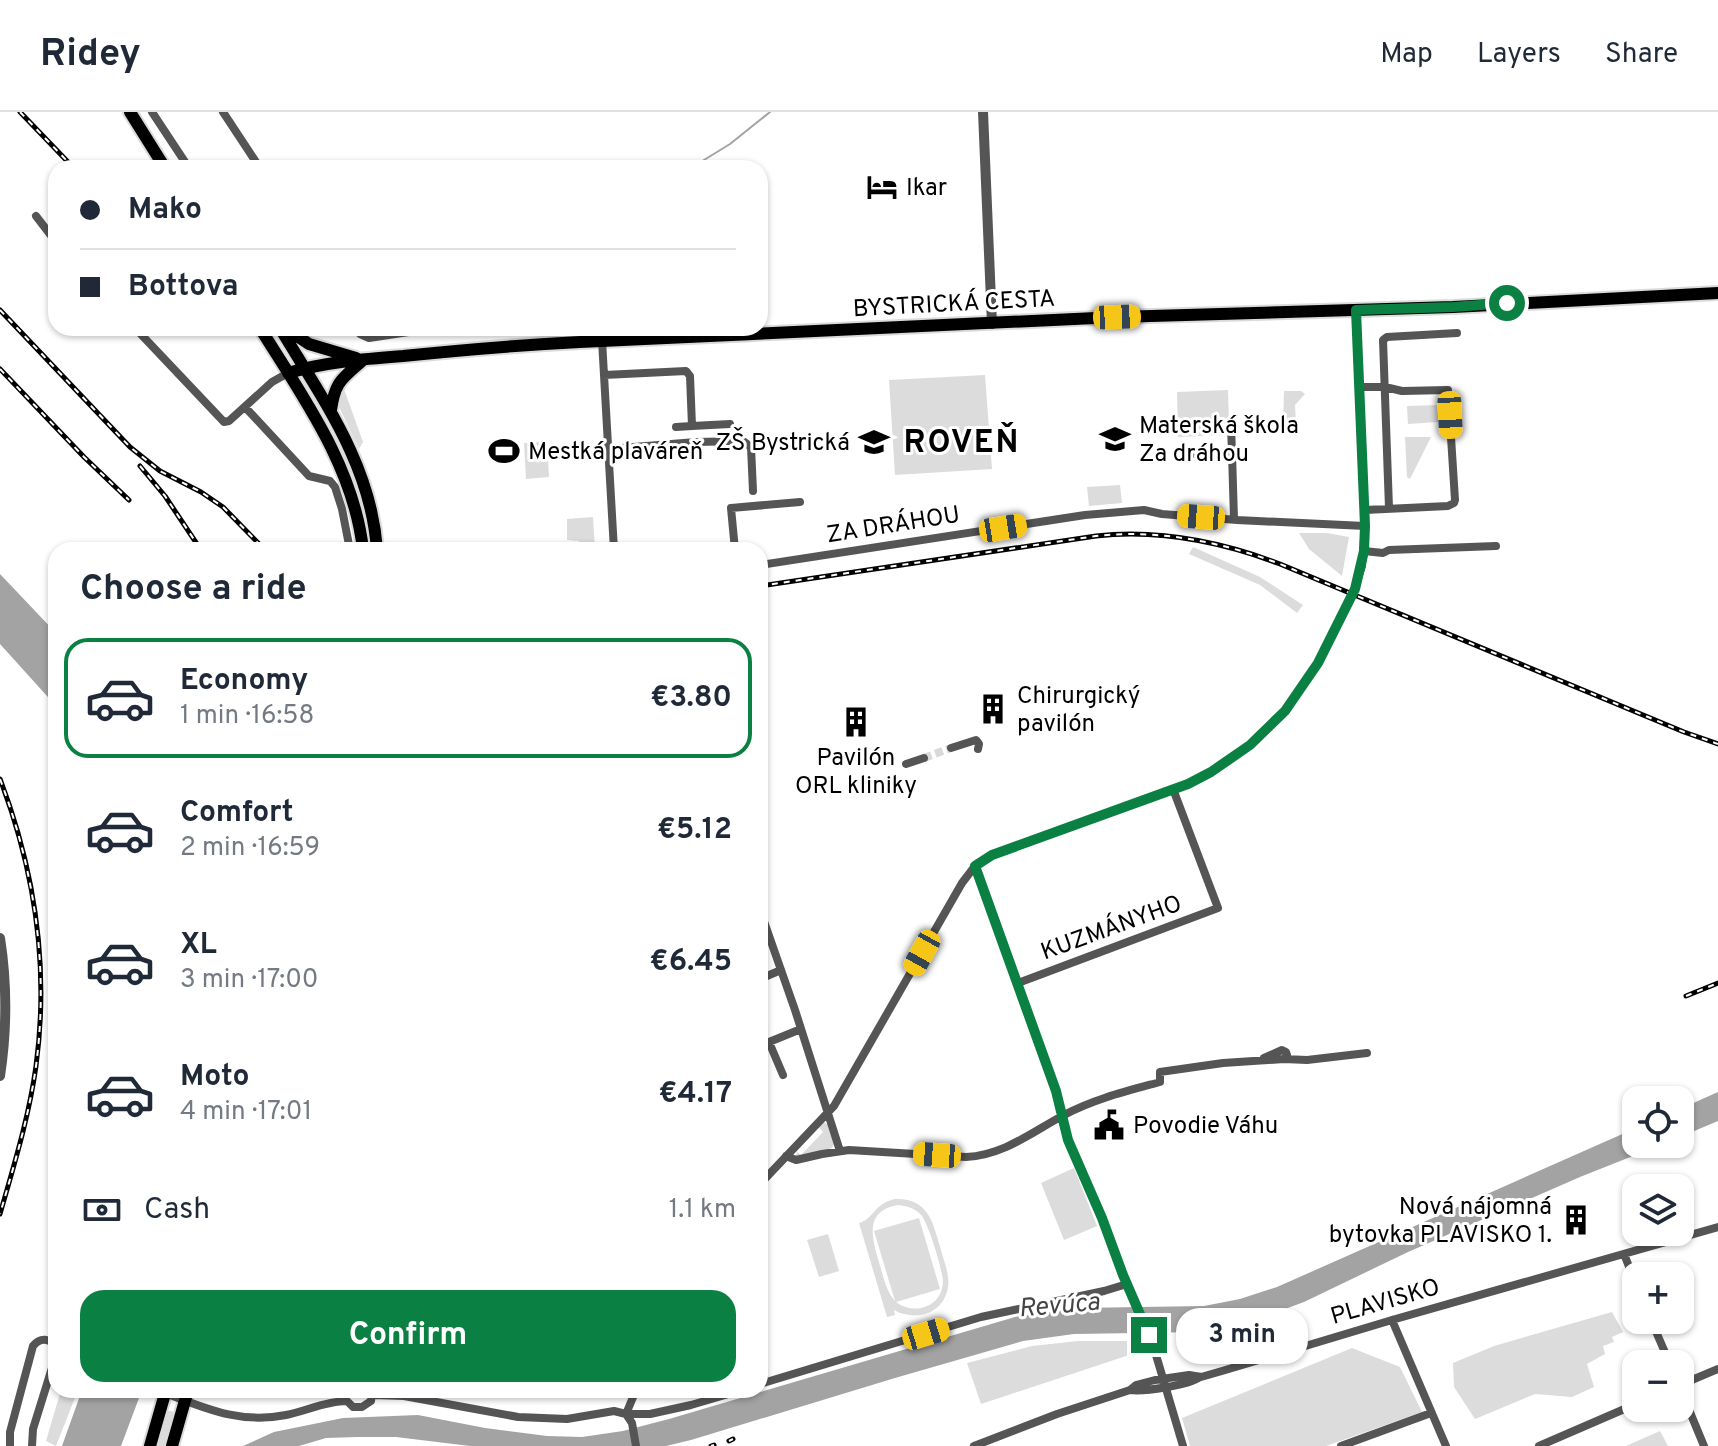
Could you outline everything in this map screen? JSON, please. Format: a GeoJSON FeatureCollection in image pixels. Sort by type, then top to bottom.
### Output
{"type":"FeatureCollection","features":[{"type":"Feature","properties":{"kind":"main road"},"geometry":{"type":"LineString","coordinates":[[130,112],[160,160]]}},
{"type":"Feature","properties":{"kind":"main road","name":"BYSTRICKÁ CESTA"},"geometry":{"type":"LineString","coordinates":[[768,330],[1453,307],[1718,293]]}},
{"type":"Feature","properties":{"kind":"main road"},"geometry":{"type":"LineString","coordinates":[[265,336],[340,464],[354,505],[361,542]]}},
{"type":"Feature","properties":{"kind":"main road"},"geometry":{"type":"LineString","coordinates":[[287,336],[352,451],[373,517],[376,542]]}},
{"type":"Feature","properties":{"kind":"main road"},"geometry":{"type":"LineString","coordinates":[[297,336],[313,345],[363,360]]}},
{"type":"Feature","properties":{"kind":"main road","name":"BYSTRICKÁ CESTA"},"geometry":{"type":"LineString","coordinates":[[288,373],[363,360],[638,336]]}},
{"type":"Feature","properties":{"kind":"main road"},"geometry":{"type":"LineString","coordinates":[[331,410],[337,384],[363,360]]}},
{"type":"Feature","properties":{"kind":"main road"},"geometry":{"type":"LineString","coordinates":[[150,1446],[163,1398]]}},
{"type":"Feature","properties":{"kind":"main road"},"geometry":{"type":"LineString","coordinates":[[172,1446],[185,1398]]}},
{"type":"Feature","properties":{"kind":"street"},"geometry":{"type":"LineString","coordinates":[[152,112],[184,160]]}},
{"type":"Feature","properties":{"kind":"street"},"geometry":{"type":"LineString","coordinates":[[223,112],[255,160]]}},
{"type":"Feature","properties":{"kind":"street"},"geometry":{"type":"LineString","coordinates":[[983,112],[992,324]]}},
{"type":"Feature","properties":{"kind":"street"},"geometry":{"type":"LineString","coordinates":[[36,216],[48,232]]}},
{"type":"Feature","properties":{"kind":"street"},"geometry":{"type":"LineString","coordinates":[[768,1175],[828,1112],[844,1089],[951,901],[975,866],[992,855],[1173,789],[1211,772],[1250,745],[1285,711],[1318,663],[1359,578],[1364,551],[1356,310]]}},
{"type":"Feature","properties":{"kind":"street"},"geometry":{"type":"LineString","coordinates":[[1389,508],[1383,340],[1387,337],[1457,333]]}},
{"type":"Feature","properties":{"kind":"street"},"geometry":{"type":"LineString","coordinates":[[142,336],[221,421],[229,421],[272,382],[288,373]]}},
{"type":"Feature","properties":{"kind":"street"},"geometry":{"type":"LineString","coordinates":[[602,340],[614,542]]}},
{"type":"Feature","properties":{"kind":"street"},"geometry":{"type":"LineString","coordinates":[[604,375],[686,371],[690,376],[692,426]]}},
{"type":"Feature","properties":{"kind":"street"},"geometry":{"type":"LineString","coordinates":[[1360,387],[1402,391],[1448,390],[1455,500],[1448,506],[1365,510]]}},
{"type":"Feature","properties":{"kind":"street"},"geometry":{"type":"LineString","coordinates":[[245,407],[309,476],[330,481],[335,487],[349,542]]}},
{"type":"Feature","properties":{"kind":"street"},"geometry":{"type":"LineString","coordinates":[[676,427],[730,424]]}},
{"type":"Feature","properties":{"kind":"street"},"geometry":{"type":"LineString","coordinates":[[1231,426],[1234,519]]}},
{"type":"Feature","properties":{"kind":"street"},"geometry":{"type":"LineString","coordinates":[[609,449],[743,441],[751,447],[753,489]]}},
{"type":"Feature","properties":{"kind":"street"},"geometry":{"type":"LineString","coordinates":[[1181,454],[1232,453]]}},
{"type":"Feature","properties":{"kind":"street","name":"ZA DRÁHOU"},"geometry":{"type":"LineString","coordinates":[[734,542],[731,508],[800,502]]}},
{"type":"Feature","properties":{"kind":"street","name":"ZA DRÁHOU"},"geometry":{"type":"LineString","coordinates":[[768,564],[1130,510],[1365,526]]}},
{"type":"Feature","properties":{"kind":"street"},"geometry":{"type":"LineString","coordinates":[[1364,551],[1383,553],[1389,550],[1496,546]]}},
{"type":"Feature","properties":{"kind":"street"},"geometry":{"type":"LineString","coordinates":[[951,748],[976,740],[978,749]]}},
{"type":"Feature","properties":{"kind":"street"},"geometry":{"type":"LineString","coordinates":[[906,764],[924,758]]}},
{"type":"Feature","properties":{"kind":"street","name":"KUZMÁNYHO"},"geometry":{"type":"LineString","coordinates":[[1018,983],[1218,908],[1173,789]]}},
{"type":"Feature","properties":{"kind":"street"},"geometry":{"type":"LineString","coordinates":[[975,866],[1056,1091],[1068,1140],[1166,1382],[1183,1446]]}},
{"type":"Feature","properties":{"kind":"street"},"geometry":{"type":"LineString","coordinates":[[0,938],[5,993],[0,1076]]}},
{"type":"Feature","properties":{"kind":"street"},"geometry":{"type":"LineString","coordinates":[[768,945],[781,970],[840,1151]]}},
{"type":"Feature","properties":{"kind":"street"},"geometry":{"type":"LineString","coordinates":[[768,976],[781,970]]}},
{"type":"Feature","properties":{"kind":"street"},"geometry":{"type":"LineString","coordinates":[[783,1075],[769,1042],[801,1029]]}},
{"type":"Feature","properties":{"kind":"street"},"geometry":{"type":"LineString","coordinates":[[786,1156],[796,1160],[849,1150],[975,1156],[1006,1147],[1104,1097],[1160,1082],[1160,1072],[1261,1060],[1307,1060],[1367,1053]]}},
{"type":"Feature","properties":{"kind":"street","name":"PLAVISKO"},"geometry":{"type":"LineString","coordinates":[[974,1446],[1130,1390],[1139,1391],[1166,1382],[1193,1383],[1201,1377],[1392,1320],[1718,1227]]}},
{"type":"Feature","properties":{"kind":"street"},"geometry":{"type":"LineString","coordinates":[[1624,1254],[1627,1262]]}},
{"type":"Feature","properties":{"kind":"street"},"geometry":{"type":"LineString","coordinates":[[768,1382],[981,1317],[1127,1284]]}},
{"type":"Feature","properties":{"kind":"street"},"geometry":{"type":"LineString","coordinates":[[1392,1320],[1446,1446]]}},
{"type":"Feature","properties":{"kind":"street"},"geometry":{"type":"LineString","coordinates":[[10,1446],[10,1432],[33,1346],[38,1341],[48,1340]]}},
{"type":"Feature","properties":{"kind":"street"},"geometry":{"type":"LineString","coordinates":[[1694,1380],[1718,1369]]}},
{"type":"Feature","properties":{"kind":"street"},"geometry":{"type":"LineString","coordinates":[[32,1446],[33,1429],[48,1381]]}},
{"type":"Feature","properties":{"kind":"street"},"geometry":{"type":"LineString","coordinates":[[190,1398],[221,1414],[251,1419],[274,1418],[347,1401]]}},
{"type":"Feature","properties":{"kind":"street"},"geometry":{"type":"LineString","coordinates":[[346,1398],[353,1407],[362,1407],[370,1398]]}},
{"type":"Feature","properties":{"kind":"street"},"geometry":{"type":"LineString","coordinates":[[415,1398],[518,1417],[567,1419],[614,1411],[650,1414],[715,1398]]}},
{"type":"Feature","properties":{"kind":"street"},"geometry":{"type":"LineString","coordinates":[[626,1414],[633,1398]]}},
{"type":"Feature","properties":{"kind":"street"},"geometry":{"type":"LineString","coordinates":[[1539,1446],[1622,1410]]}},
{"type":"Feature","properties":{"kind":"street"},"geometry":{"type":"LineString","coordinates":[[1341,1446],[1431,1413]]}},
{"type":"Feature","properties":{"kind":"street"},"geometry":{"type":"LineString","coordinates":[[626,1414],[633,1427],[636,1446]]}},
{"type":"Feature","properties":{"kind":"street"},"geometry":{"type":"LineString","coordinates":[[1694,1421],[1704,1446]]}},
{"type":"Feature","properties":{"kind":"shaded area"},"geometry":{"type":"Polygon","coordinates":[[[985,375],[992,469],[895,475],[889,380],[985,375]]]}},
{"type":"Feature","properties":{"kind":"shaded area"},"geometry":{"type":"Polygon","coordinates":[[[340,387],[344,389],[363,442],[359,449],[338,405],[340,387]]]}},
{"type":"Feature","properties":{"kind":"shaded area"},"geometry":{"type":"Polygon","coordinates":[[[1228,390],[1229,423],[1222,424],[1222,435],[1178,437],[1177,392],[1228,390]]]}},
{"type":"Feature","properties":{"kind":"shaded area"},"geometry":{"type":"Polygon","coordinates":[[[1284,391],[1301,391],[1305,394],[1295,405],[1296,425],[1283,424],[1284,391]]]}},
{"type":"Feature","properties":{"kind":"shaded area"},"geometry":{"type":"Polygon","coordinates":[[[1437,405],[1438,422],[1408,424],[1407,406],[1437,405]]]}},
{"type":"Feature","properties":{"kind":"shaded area"},"geometry":{"type":"Polygon","coordinates":[[[1405,437],[1431,437],[1410,479],[1407,477],[1405,437]]]}},
{"type":"Feature","properties":{"kind":"shaded area"},"geometry":{"type":"Polygon","coordinates":[[[547,442],[549,477],[526,479],[524,443],[547,442]]]}},
{"type":"Feature","properties":{"kind":"shaded area"},"geometry":{"type":"Polygon","coordinates":[[[1120,485],[1122,503],[1089,506],[1087,487],[1120,485]]]}},
{"type":"Feature","properties":{"kind":"shaded area"},"geometry":{"type":"Polygon","coordinates":[[[593,517],[595,542],[567,540],[567,519],[593,517]]]}},
{"type":"Feature","properties":{"kind":"shaded area"},"geometry":{"type":"Polygon","coordinates":[[[1299,533],[1349,537],[1342,576],[1309,549],[1299,533]]]}},
{"type":"Feature","properties":{"kind":"shaded area"},"geometry":{"type":"Polygon","coordinates":[[[1193,547],[1260,577],[1303,605],[1297,613],[1260,585],[1189,554],[1193,547]]]}},
{"type":"Feature","properties":{"kind":"shaded area"},"geometry":{"type":"Polygon","coordinates":[[[0,574],[48,625],[48,697],[0,644],[0,574]]]}},
{"type":"Feature","properties":{"kind":"shaded area"},"geometry":{"type":"Polygon","coordinates":[[[1718,1092],[1718,1121],[1694,1131],[1694,1103],[1718,1092]]]}},
{"type":"Feature","properties":{"kind":"shaded area"},"geometry":{"type":"Polygon","coordinates":[[[824,1122],[828,1125],[834,1144],[832,1148],[800,1157],[796,1156],[797,1152],[801,1155],[823,1132],[819,1127],[824,1122]]]}},
{"type":"Feature","properties":{"kind":"shaded area"},"geometry":{"type":"Polygon","coordinates":[[[1622,1134],[1622,1158],[1628,1158],[1408,1252],[1304,1302],[1244,1324],[1200,1332],[1074,1334],[1023,1341],[666,1446],[470,1446],[396,1437],[357,1437],[326,1438],[299,1446],[243,1446],[274,1432],[343,1418],[418,1415],[547,1436],[582,1437],[623,1431],[740,1398],[768,1398],[768,1390],[1015,1317],[1077,1308],[1204,1306],[1277,1287],[1622,1134]]]}},
{"type":"Feature","properties":{"kind":"shaded area"},"geometry":{"type":"Polygon","coordinates":[[[1074,1168],[1097,1226],[1064,1240],[1041,1183],[1074,1168]]]}},
{"type":"Feature","properties":{"kind":"shaded area"},"geometry":{"type":"Polygon","coordinates":[[[895,1199],[915,1203],[928,1214],[935,1230],[948,1287],[941,1304],[927,1313],[911,1315],[894,1310],[895,1315],[887,1317],[859,1223],[895,1199]],[[898,1205],[887,1208],[875,1220],[873,1237],[877,1256],[889,1293],[895,1301],[874,1231],[919,1218],[940,1289],[896,1302],[911,1308],[926,1307],[938,1298],[943,1282],[935,1247],[921,1215],[911,1208],[898,1205]]]}},
{"type":"Feature","properties":{"kind":"shaded area"},"geometry":{"type":"Polygon","coordinates":[[[828,1234],[839,1271],[819,1277],[807,1240],[828,1234]]]}},
{"type":"Feature","properties":{"kind":"shaded area"},"geometry":{"type":"Polygon","coordinates":[[[1612,1312],[1622,1330],[1612,1337],[1614,1342],[1603,1346],[1605,1354],[1587,1364],[1594,1387],[1572,1397],[1535,1394],[1475,1419],[1454,1387],[1453,1363],[1494,1346],[1612,1312]]]}},
{"type":"Feature","properties":{"kind":"shaded area"},"geometry":{"type":"Polygon","coordinates":[[[1078,1341],[1131,1341],[1132,1354],[981,1404],[967,1363],[1032,1346],[1078,1341]]]}},
{"type":"Feature","properties":{"kind":"shaded area"},"geometry":{"type":"Polygon","coordinates":[[[1352,1348],[1400,1367],[1422,1412],[1326,1446],[1190,1446],[1182,1418],[1352,1348]]]}},
{"type":"Feature","properties":{"kind":"shaded area"},"geometry":{"type":"Polygon","coordinates":[[[59,1398],[75,1398],[56,1446],[46,1441],[59,1398]]]}},
{"type":"Feature","properties":{"kind":"shaded area"},"geometry":{"type":"Polygon","coordinates":[[[79,1398],[139,1398],[121,1446],[62,1446],[79,1398]]]}},
{"type":"Feature","properties":{"kind":"shaded area"},"geometry":{"type":"Polygon","coordinates":[[[168,1411],[175,1416],[167,1446],[155,1446],[165,1413],[168,1411]]]}},
{"type":"Feature","properties":{"kind":"shaded area"},"geometry":{"type":"Polygon","coordinates":[[[1660,1431],[1668,1446],[1626,1446],[1660,1431]]]}},
{"type":"Feature","properties":{"kind":"waterway"},"geometry":{"type":"LineString","coordinates":[[704,160],[770,112]]}},
{"type":"Feature","properties":{"kind":"tunnel"},"geometry":{"type":"LineString","coordinates":[[924,758],[951,748]]}},
{"type":"Feature","properties":{"kind":"railway"},"geometry":{"type":"LineString","coordinates":[[20,112],[66,160]]}},
{"type":"Feature","properties":{"kind":"railway"},"geometry":{"type":"LineString","coordinates":[[0,310],[130,447],[160,471],[223,507],[257,542]]}},
{"type":"Feature","properties":{"kind":"railway"},"geometry":{"type":"LineString","coordinates":[[0,369],[129,500]]}},
{"type":"Feature","properties":{"kind":"railway"},"geometry":{"type":"LineString","coordinates":[[140,466],[165,496],[196,542]]}},
{"type":"Feature","properties":{"kind":"railway"},"geometry":{"type":"LineString","coordinates":[[768,585],[1096,536],[1143,534],[1190,539],[1236,549],[1280,564],[1718,744]]}},
{"type":"Feature","properties":{"kind":"railway"},"geometry":{"type":"LineString","coordinates":[[0,779],[30,885],[40,957],[41,993],[33,1085],[0,1214]]}},
{"type":"Feature","properties":{"kind":"railway"},"geometry":{"type":"LineString","coordinates":[[1686,996],[1718,983]]}},
{"type":"Feature","properties":{"kind":"railway"},"geometry":{"type":"LineString","coordinates":[[729,1441],[733,1439]]}},
{"type":"Feature","properties":{"kind":"place","name":"Ikar"},"geometry":{"type":"Point","coordinates":[882,187]}},
{"type":"Feature","properties":{"kind":"place","name":"Materská škola Za dráhou"},"geometry":{"type":"Point","coordinates":[1115,439]}},
{"type":"Feature","properties":{"kind":"place","name":"ZŠ Bystrická"},"geometry":{"type":"Point","coordinates":[874,442]}},
{"type":"Feature","properties":{"kind":"place","name":"Mestká plaváreň"},"geometry":{"type":"Point","coordinates":[504,451]}},
{"type":"Feature","properties":{"kind":"place","name":"Chirurgický pavilón"},"geometry":{"type":"Point","coordinates":[993,709]}},
{"type":"Feature","properties":{"kind":"place","name":"Pavilón ORL kliniky"},"geometry":{"type":"Point","coordinates":[856,722]}},
{"type":"Feature","properties":{"kind":"place","name":"Povodie Váhu"},"geometry":{"type":"Point","coordinates":[1109,1125]}},
{"type":"Feature","properties":{"kind":"place","name":"Nová nájomná bytovka PLAVISKO 1."},"geometry":{"type":"Point","coordinates":[1576,1220]}},
{"type":"Feature","properties":{"kind":"district","name":"ROVEŇ"},"geometry":{"type":"Point","coordinates":[962,441]}},
{"type":"Feature","properties":{"kind":"route"},"geometry":{"type":"LineString","coordinates":[[1149,1335],[1068,1140],[1056,1091],[975,866],[992,855],[1188,784],[1250,745],[1285,711],[1318,663],[1352,597],[1362,566],[1365,526],[1356,310],[1507,303]]}},
{"type":"Feature","properties":{"kind":"water label","name":"Revúca"},"geometry":{"type":"Point","coordinates":[1059,1304]}}]}
